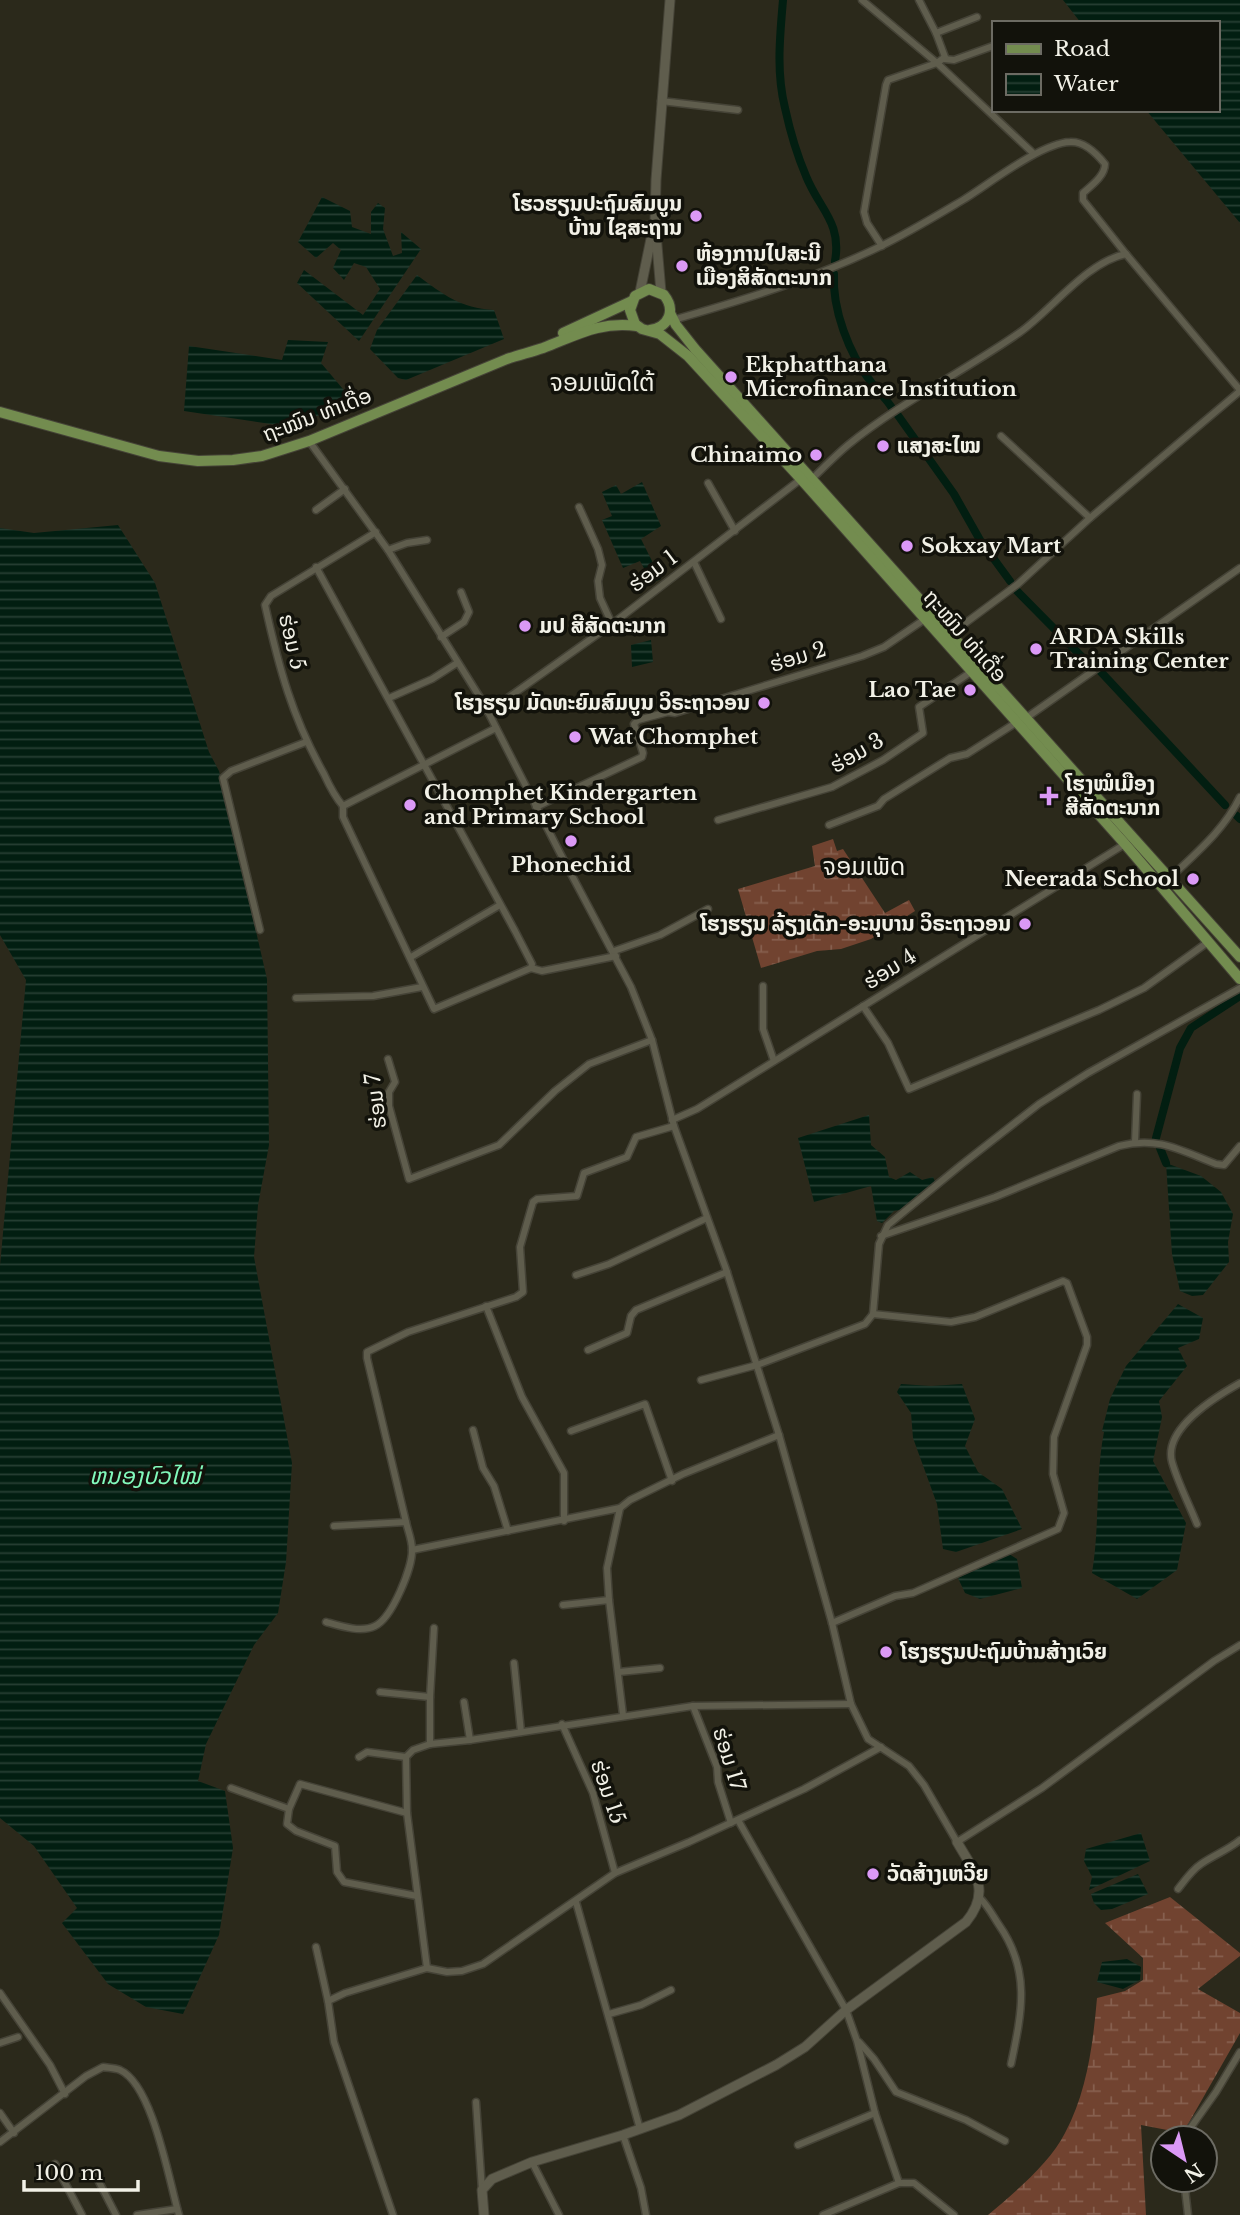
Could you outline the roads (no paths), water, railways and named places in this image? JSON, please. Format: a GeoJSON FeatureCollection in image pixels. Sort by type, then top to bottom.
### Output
{"type":"FeatureCollection","features":[{"type":"Feature","properties":{"kind":"main road"},"geometry":{"type":"LineString","coordinates":[[652,289],[661,292],[668,302],[672,316],[663,325],[650,330],[637,326],[630,314],[632,301],[640,292],[652,289]]}},
{"type":"Feature","properties":{"kind":"main road","name":"ຖະໝົນ ທ່າເດື່ອ"},"geometry":{"type":"LineString","coordinates":[[0,412],[177,459],[215,461],[248,458],[309,442],[518,355],[632,301]]}},
{"type":"Feature","properties":{"kind":"main road","name":"ຖະໝົນ ທ່າເດື່ອ"},"geometry":{"type":"LineString","coordinates":[[672,316],[689,342],[925,619],[971,672],[1021,720]]}},
{"type":"Feature","properties":{"kind":"main road","name":"ຖະໝົນ ທ່າເດື່ອ"},"geometry":{"type":"LineString","coordinates":[[518,355],[601,326],[637,326]]}},
{"type":"Feature","properties":{"kind":"main road","name":"ຖະໝົນ ທ່າເດື່ອ"},"geometry":{"type":"LineString","coordinates":[[650,330],[681,349],[807,478],[952,633],[1021,720],[1129,841],[1240,979]]}},
{"type":"Feature","properties":{"kind":"main road","name":"ຖະໝົນ ທ່າເດື່ອ"},"geometry":{"type":"LineString","coordinates":[[1129,841],[1171,877],[1240,957]]}},
{"type":"Feature","properties":{"kind":"street"},"geometry":{"type":"LineString","coordinates":[[661,292],[655,222],[670,0]]}},
{"type":"Feature","properties":{"kind":"street"},"geometry":{"type":"LineString","coordinates":[[862,0],[941,61],[1034,154]]}},
{"type":"Feature","properties":{"kind":"street"},"geometry":{"type":"LineString","coordinates":[[919,0],[936,33],[941,61]]}},
{"type":"Feature","properties":{"kind":"street"},"geometry":{"type":"LineString","coordinates":[[936,33],[977,17]]}},
{"type":"Feature","properties":{"kind":"street"},"geometry":{"type":"LineString","coordinates":[[882,246],[867,223],[864,212],[886,85],[893,78],[992,46]]}},
{"type":"Feature","properties":{"kind":"street"},"geometry":{"type":"LineString","coordinates":[[662,101],[738,110]]}},
{"type":"Feature","properties":{"kind":"street"},"geometry":{"type":"LineString","coordinates":[[672,316],[784,286],[832,269],[882,246],[963,200],[1034,154],[1073,142],[1088,147],[1103,161],[1105,169],[1082,195],[1126,254],[1240,390],[1090,518],[1018,584],[952,633]]}},
{"type":"Feature","properties":{"kind":"street"},"geometry":{"type":"LineString","coordinates":[[640,292],[655,222]]}},
{"type":"Feature","properties":{"kind":"street","name":"ຮ່ອມ 1"},"geometry":{"type":"LineString","coordinates":[[488,712],[612,624],[848,445],[1021,332],[1074,284],[1114,257],[1126,254]]}},
{"type":"Feature","properties":{"kind":"street"},"geometry":{"type":"LineString","coordinates":[[1001,436],[1090,518]]}},
{"type":"Feature","properties":{"kind":"street"},"geometry":{"type":"LineString","coordinates":[[309,442],[388,550],[488,712],[632,987],[652,1041],[673,1123],[727,1272],[779,1435],[832,1623],[851,1703],[864,1734],[880,1747],[904,1760],[916,1773],[976,1874],[980,1899],[1013,1946],[1022,1984],[1022,2016],[1011,2064]]}},
{"type":"Feature","properties":{"kind":"street"},"geometry":{"type":"LineString","coordinates":[[708,483],[734,531]]}},
{"type":"Feature","properties":{"kind":"street"},"geometry":{"type":"LineString","coordinates":[[316,510],[345,489]]}},
{"type":"Feature","properties":{"kind":"street"},"geometry":{"type":"LineString","coordinates":[[579,507],[598,549],[602,565],[598,581],[600,598],[612,624]]}},
{"type":"Feature","properties":{"kind":"street","name":"ຮ່ອມ 5"},"geometry":{"type":"LineString","coordinates":[[376,532],[271,596],[265,605],[281,675],[306,742],[343,806],[343,817],[411,957],[422,987]]}},
{"type":"Feature","properties":{"kind":"street"},"geometry":{"type":"LineString","coordinates":[[388,550],[427,540]]}},
{"type":"Feature","properties":{"kind":"street"},"geometry":{"type":"LineString","coordinates":[[694,562],[721,619]]}},
{"type":"Feature","properties":{"kind":"street"},"geometry":{"type":"LineString","coordinates":[[316,568],[532,964],[531,968]]}},
{"type":"Feature","properties":{"kind":"street"},"geometry":{"type":"LineString","coordinates":[[829,825],[878,806],[884,799],[950,758],[967,754],[1021,720],[1240,568]]}},
{"type":"Feature","properties":{"kind":"street"},"geometry":{"type":"LineString","coordinates":[[441,637],[464,622],[469,612],[461,592]]}},
{"type":"Feature","properties":{"kind":"street","name":"ຮ່ອມ 2"},"geometry":{"type":"LineString","coordinates":[[536,807],[642,757],[635,722],[668,712],[675,713],[862,656],[884,647],[925,619]]}},
{"type":"Feature","properties":{"kind":"street"},"geometry":{"type":"LineString","coordinates":[[389,698],[432,680],[457,663]]}},
{"type":"Feature","properties":{"kind":"street","name":"ຮ່ອມ 3"},"geometry":{"type":"LineString","coordinates":[[718,820],[832,788],[884,760],[923,733],[919,707],[971,672]]}},
{"type":"Feature","properties":{"kind":"street"},"geometry":{"type":"LineString","coordinates":[[343,806],[496,728]]}},
{"type":"Feature","properties":{"kind":"street"},"geometry":{"type":"LineString","coordinates":[[260,930],[223,778],[231,771],[306,742]]}},
{"type":"Feature","properties":{"kind":"street"},"geometry":{"type":"LineString","coordinates":[[1171,877],[1221,829],[1240,797]]}},
{"type":"Feature","properties":{"kind":"street","name":"ຮ່ອມ 4"},"geometry":{"type":"LineString","coordinates":[[486,1306],[516,1297],[523,1292],[520,1247],[533,1202],[537,1199],[577,1196],[584,1173],[627,1157],[636,1137],[673,1123],[697,1109],[1129,841]]}},
{"type":"Feature","properties":{"kind":"street"},"geometry":{"type":"LineString","coordinates":[[411,957],[500,905]]}},
{"type":"Feature","properties":{"kind":"street"},"geometry":{"type":"LineString","coordinates":[[296,998],[373,996],[422,987],[434,1009],[531,968],[541,971],[615,954],[708,909]]}},
{"type":"Feature","properties":{"kind":"street"},"geometry":{"type":"LineString","coordinates":[[863,1006],[888,1043],[909,1088],[1099,1010],[1144,988],[1208,942]]}},
{"type":"Feature","properties":{"kind":"street"},"geometry":{"type":"LineString","coordinates":[[763,986],[763,1029],[774,1061]]}},
{"type":"Feature","properties":{"kind":"street"},"geometry":{"type":"LineString","coordinates":[[701,1380],[757,1365],[865,1324],[873,1314],[881,1236],[888,1226],[1039,1104],[1088,1073],[1240,988]]}},
{"type":"Feature","properties":{"kind":"street","name":"ຮ່ອມ 7"},"geometry":{"type":"LineString","coordinates":[[388,1059],[394,1082],[388,1092],[389,1106],[410,1179],[499,1145],[555,1091],[589,1064],[652,1041]]}},
{"type":"Feature","properties":{"kind":"street"},"geometry":{"type":"LineString","coordinates":[[1135,1142],[1137,1094]]}},
{"type":"Feature","properties":{"kind":"street"},"geometry":{"type":"LineString","coordinates":[[881,1236],[995,1197],[1119,1146],[1135,1142],[1158,1142],[1224,1165],[1240,1146]]}},
{"type":"Feature","properties":{"kind":"street"},"geometry":{"type":"LineString","coordinates":[[576,1275],[609,1264],[706,1218]]}},
{"type":"Feature","properties":{"kind":"street"},"geometry":{"type":"LineString","coordinates":[[588,1350],[626,1333],[631,1316],[636,1310],[727,1272]]}},
{"type":"Feature","properties":{"kind":"street"},"geometry":{"type":"LineString","coordinates":[[832,1623],[895,1596],[913,1593],[1058,1529],[1064,1513],[1053,1474],[1054,1437],[1087,1345],[1086,1330],[1066,1281],[975,1317],[951,1322],[873,1314]]}},
{"type":"Feature","properties":{"kind":"street"},"geometry":{"type":"LineString","coordinates":[[326,1622],[360,1629],[377,1626],[386,1616],[410,1568],[412,1550],[407,1522],[367,1358],[367,1352],[408,1332],[486,1306],[522,1397],[564,1473],[564,1521]]}},
{"type":"Feature","properties":{"kind":"street"},"geometry":{"type":"LineString","coordinates":[[1197,1524],[1171,1460],[1172,1442],[1184,1425],[1211,1402],[1240,1383]]}},
{"type":"Feature","properties":{"kind":"street"},"geometry":{"type":"LineString","coordinates":[[571,1431],[645,1404],[672,1480]]}},
{"type":"Feature","properties":{"kind":"street"},"geometry":{"type":"LineString","coordinates":[[473,1430],[483,1468],[494,1486],[508,1531]]}},
{"type":"Feature","properties":{"kind":"street"},"geometry":{"type":"LineString","coordinates":[[412,1550],[620,1508],[630,1500],[672,1480],[779,1435]]}},
{"type":"Feature","properties":{"kind":"street"},"geometry":{"type":"LineString","coordinates":[[620,1508],[607,1568],[623,1715]]}},
{"type":"Feature","properties":{"kind":"street"},"geometry":{"type":"LineString","coordinates":[[334,1526],[407,1522]]}},
{"type":"Feature","properties":{"kind":"street"},"geometry":{"type":"LineString","coordinates":[[563,1605],[609,1600]]}},
{"type":"Feature","properties":{"kind":"street"},"geometry":{"type":"LineString","coordinates":[[430,1744],[434,1628]]}},
{"type":"Feature","properties":{"kind":"street"},"geometry":{"type":"LineString","coordinates":[[957,1842],[1012,1808],[1214,1661],[1240,1645]]}},
{"type":"Feature","properties":{"kind":"street"},"geometry":{"type":"LineString","coordinates":[[514,1663],[521,1732]]}},
{"type":"Feature","properties":{"kind":"street"},"geometry":{"type":"LineString","coordinates":[[619,1672],[660,1668]]}},
{"type":"Feature","properties":{"kind":"street"},"geometry":{"type":"LineString","coordinates":[[380,1692],[430,1697]]}},
{"type":"Feature","properties":{"kind":"street"},"geometry":{"type":"LineString","coordinates":[[464,1702],[470,1740]]}},
{"type":"Feature","properties":{"kind":"street"},"geometry":{"type":"LineString","coordinates":[[427,1968],[407,1813],[406,1757],[413,1750],[430,1744],[693,1706],[851,1703]]}},
{"type":"Feature","properties":{"kind":"street","name":"ຮ່ອມ 17"},"geometry":{"type":"LineString","coordinates":[[693,1706],[717,1767],[718,1782],[731,1823]]}},
{"type":"Feature","properties":{"kind":"street","name":"ຮ່ອມ 15"},"geometry":{"type":"LineString","coordinates":[[562,1724],[593,1793],[615,1873]]}},
{"type":"Feature","properties":{"kind":"street"},"geometry":{"type":"LineString","coordinates":[[328,2001],[345,1993],[427,1968],[447,1972],[462,1971],[483,1964],[615,1873],[804,1789],[880,1747]]}},
{"type":"Feature","properties":{"kind":"street"},"geometry":{"type":"LineString","coordinates":[[359,1756],[367,1752],[406,1757]]}},
{"type":"Feature","properties":{"kind":"street"},"geometry":{"type":"LineString","coordinates":[[407,1813],[300,1784],[286,1822],[289,1828],[335,1846],[337,1872],[344,1882],[417,1896]]}},
{"type":"Feature","properties":{"kind":"street"},"geometry":{"type":"LineString","coordinates":[[231,1788],[289,1810]]}},
{"type":"Feature","properties":{"kind":"street"},"geometry":{"type":"LineString","coordinates":[[738,1819],[846,2010],[857,2041],[875,2113],[899,2183]]}},
{"type":"Feature","properties":{"kind":"street"},"geometry":{"type":"LineString","coordinates":[[1178,1889],[1202,1863],[1233,1847],[1240,1840]]}},
{"type":"Feature","properties":{"kind":"street"},"geometry":{"type":"LineString","coordinates":[[482,2190],[492,2179],[531,2162],[624,2135],[679,2115],[776,2065],[805,2047],[846,2010],[966,1922],[980,1899]]}},
{"type":"Feature","properties":{"kind":"street"},"geometry":{"type":"LineString","coordinates":[[576,1902],[640,2129]]}},
{"type":"Feature","properties":{"kind":"street"},"geometry":{"type":"LineString","coordinates":[[316,1947],[334,2042],[393,2215]]}},
{"type":"Feature","properties":{"kind":"street"},"geometry":{"type":"LineString","coordinates":[[609,2014],[640,2005],[671,1990]]}},
{"type":"Feature","properties":{"kind":"street"},"geometry":{"type":"LineString","coordinates":[[0,1993],[50,2065],[65,2094]]}},
{"type":"Feature","properties":{"kind":"street"},"geometry":{"type":"LineString","coordinates":[[0,2043],[18,2037]]}},
{"type":"Feature","properties":{"kind":"street"},"geometry":{"type":"LineString","coordinates":[[857,2041],[896,2092],[966,2120],[1005,2141]]}},
{"type":"Feature","properties":{"kind":"street"},"geometry":{"type":"LineString","coordinates":[[1193,2124],[1240,2052]]}},
{"type":"Feature","properties":{"kind":"street"},"geometry":{"type":"LineString","coordinates":[[0,2141],[86,2076],[103,2067],[120,2070],[130,2078],[151,2113],[178,2212],[137,2215]]}},
{"type":"Feature","properties":{"kind":"street"},"geometry":{"type":"LineString","coordinates":[[476,2102],[484,2215]]}},
{"type":"Feature","properties":{"kind":"street"},"geometry":{"type":"LineString","coordinates":[[0,2113],[14,2133]]}},
{"type":"Feature","properties":{"kind":"street"},"geometry":{"type":"LineString","coordinates":[[798,2145],[875,2113]]}},
{"type":"Feature","properties":{"kind":"street"},"geometry":{"type":"LineString","coordinates":[[624,2135],[641,2188],[646,2215]]}},
{"type":"Feature","properties":{"kind":"street"},"geometry":{"type":"LineString","coordinates":[[531,2162],[559,2215]]}},
{"type":"Feature","properties":{"kind":"street"},"geometry":{"type":"LineString","coordinates":[[55,2164],[82,2215]]}},
{"type":"Feature","properties":{"kind":"street"},"geometry":{"type":"LineString","coordinates":[[96,2176],[116,2215]]}},
{"type":"Feature","properties":{"kind":"street"},"geometry":{"type":"LineString","coordinates":[[823,2215],[899,2183],[914,2183],[954,2215]]}},
{"type":"Feature","properties":{"kind":"street"},"geometry":{"type":"LineString","coordinates":[[1186,2194],[1188,2215]]}},
{"type":"Feature","properties":{"kind":"water"},"geometry":{"type":"Polygon","coordinates":[[[1063,0],[1240,0],[1240,223],[1148,112],[1219,112],[1219,21],[1079,21],[1063,0]]]}},
{"type":"Feature","properties":{"kind":"water"},"geometry":{"type":"Polygon","coordinates":[[[322,197],[350,211],[352,227],[371,234],[371,212],[378,203],[385,208],[383,229],[393,256],[402,253],[401,232],[421,249],[359,341],[297,283],[304,270],[363,315],[380,289],[366,267],[354,263],[344,280],[333,268],[341,250],[333,243],[316,258],[298,242],[322,197]]]}},
{"type":"Feature","properties":{"kind":"water"},"geometry":{"type":"Polygon","coordinates":[[[417,275],[462,303],[494,310],[504,339],[406,380],[398,378],[370,349],[377,330],[417,275]]]}},
{"type":"Feature","properties":{"kind":"water"},"geometry":{"type":"Polygon","coordinates":[[[288,340],[328,342],[321,363],[348,395],[330,413],[277,425],[184,411],[189,346],[282,360],[288,340]]]}},
{"type":"Feature","properties":{"kind":"water"},"geometry":{"type":"Polygon","coordinates":[[[642,482],[661,526],[641,539],[661,579],[652,583],[640,561],[623,568],[602,520],[612,516],[602,492],[616,485],[621,494],[642,482]]]}},
{"type":"Feature","properties":{"kind":"water","name":"ຫນອງບົວໄໝ່"},"geometry":{"type":"Polygon","coordinates":[[[118,525],[155,583],[209,752],[219,771],[267,979],[269,1145],[258,1205],[254,1257],[292,1463],[286,1562],[278,1613],[254,1645],[206,1744],[198,1781],[225,1791],[233,1848],[219,1935],[183,2014],[146,2007],[108,1984],[62,1923],[77,1908],[34,1846],[0,1818],[0,1266],[26,980],[0,935],[0,528],[34,533],[118,525]]]}},
{"type":"Feature","properties":{"kind":"water"},"geometry":{"type":"Polygon","coordinates":[[[651,640],[653,662],[632,667],[631,645],[651,640]]]}},
{"type":"Feature","properties":{"kind":"water"},"geometry":{"type":"Polygon","coordinates":[[[869,1115],[871,1145],[885,1157],[889,1177],[896,1180],[910,1172],[922,1180],[933,1177],[937,1186],[905,1209],[894,1211],[882,1223],[877,1221],[871,1186],[814,1202],[798,1138],[869,1115]]]}},
{"type":"Feature","properties":{"kind":"water"},"geometry":{"type":"Polygon","coordinates":[[[1166,1163],[1201,1176],[1221,1192],[1233,1214],[1228,1242],[1229,1262],[1203,1295],[1192,1296],[1180,1291],[1172,1254],[1166,1163]]]}},
{"type":"Feature","properties":{"kind":"water"},"geometry":{"type":"Polygon","coordinates":[[[1178,1304],[1203,1318],[1199,1339],[1178,1348],[1187,1366],[1159,1401],[1162,1417],[1153,1461],[1186,1523],[1177,1570],[1137,1599],[1092,1573],[1102,1431],[1110,1399],[1126,1366],[1178,1304]]]}},
{"type":"Feature","properties":{"kind":"water"},"geometry":{"type":"Polygon","coordinates":[[[901,1384],[962,1384],[975,1419],[965,1446],[978,1472],[1002,1489],[1022,1529],[956,1552],[943,1549],[937,1504],[913,1438],[911,1413],[897,1392],[901,1384]]]}},
{"type":"Feature","properties":{"kind":"water"},"geometry":{"type":"Polygon","coordinates":[[[1009,1554],[1017,1559],[1022,1588],[980,1599],[965,1593],[958,1578],[1009,1554]]]}},
{"type":"Feature","properties":{"kind":"water"},"geometry":{"type":"Polygon","coordinates":[[[1141,1833],[1150,1861],[1089,1890],[1092,1877],[1084,1861],[1086,1849],[1141,1833]]]}},
{"type":"Feature","properties":{"kind":"water"},"geometry":{"type":"Polygon","coordinates":[[[1138,1874],[1148,1894],[1112,1909],[1101,1910],[1094,1903],[1091,1894],[1138,1874]]]}},
{"type":"Feature","properties":{"kind":"water"},"geometry":{"type":"Polygon","coordinates":[[[1127,1959],[1141,1967],[1140,1980],[1123,1989],[1097,1982],[1102,1962],[1127,1959]]]}},
{"type":"Feature","properties":{"kind":"waterway"},"geometry":{"type":"LineString","coordinates":[[783,0],[779,54],[782,94],[791,134],[803,168],[832,226],[835,236],[835,261]]}},
{"type":"Feature","properties":{"kind":"waterway"},"geometry":{"type":"LineString","coordinates":[[834,274],[836,302],[849,345],[863,371],[892,408]]}},
{"type":"Feature","properties":{"kind":"waterway"},"geometry":{"type":"LineString","coordinates":[[897,414],[954,494],[980,540],[1010,581]]}},
{"type":"Feature","properties":{"kind":"waterway"},"geometry":{"type":"LineString","coordinates":[[1017,591],[1091,666]]}},
{"type":"Feature","properties":{"kind":"waterway"},"geometry":{"type":"LineString","coordinates":[[1101,672],[1225,805]]}},
{"type":"Feature","properties":{"kind":"waterway"},"geometry":{"type":"LineString","coordinates":[[1237,816],[1240,819]]}},
{"type":"Feature","properties":{"kind":"waterway"},"geometry":{"type":"LineString","coordinates":[[1156,1138],[1180,1048],[1191,1028],[1240,996]]}},
{"type":"Feature","properties":{"kind":"waterway"},"geometry":{"type":"LineString","coordinates":[[1160,1148],[1166,1163]]}},
{"type":"Feature","properties":{"kind":"place","name":"ໂຮວຮຽນປະຖົມສົມບູນ ບ້ານ ໄຊສະຖານ"},"geometry":{"type":"Point","coordinates":[696,216]}},
{"type":"Feature","properties":{"kind":"place","name":"ຫ້ອງການໄປສະນີ ເມືອງສິສັດຕະນາກ"},"geometry":{"type":"Point","coordinates":[682,266]}},
{"type":"Feature","properties":{"kind":"place","name":"Ekphatthana Microfinance Institution"},"geometry":{"type":"Point","coordinates":[731,377]}},
{"type":"Feature","properties":{"kind":"place","name":"ແສງສະໄໝ"},"geometry":{"type":"Point","coordinates":[883,446]}},
{"type":"Feature","properties":{"kind":"place","name":"Chinaimo"},"geometry":{"type":"Point","coordinates":[816,455]}},
{"type":"Feature","properties":{"kind":"place","name":"Sokxay Mart"},"geometry":{"type":"Point","coordinates":[907,546]}},
{"type":"Feature","properties":{"kind":"place","name":"ມປ ສີສັດຕະນາກ"},"geometry":{"type":"Point","coordinates":[525,626]}},
{"type":"Feature","properties":{"kind":"place","name":"ARDA Skills Training Center"},"geometry":{"type":"Point","coordinates":[1036,649]}},
{"type":"Feature","properties":{"kind":"place","name":"Lao Tae"},"geometry":{"type":"Point","coordinates":[970,690]}},
{"type":"Feature","properties":{"kind":"place","name":"ໂຮງຮຽນ ມັດທະຍົມສົມບູນ ວິຣະຖາວອນ"},"geometry":{"type":"Point","coordinates":[764,703]}},
{"type":"Feature","properties":{"kind":"place","name":"Wat Chomphet"},"geometry":{"type":"Point","coordinates":[575,737]}},
{"type":"Feature","properties":{"kind":"place","name":"ໂຮງໝໍເມືອງ ສີສັດຕະນາກ"},"geometry":{"type":"Point","coordinates":[1049,796]}},
{"type":"Feature","properties":{"kind":"place","name":"Chomphet Kindergarten and Primary School"},"geometry":{"type":"Point","coordinates":[410,805]}},
{"type":"Feature","properties":{"kind":"place","name":"Phonechid"},"geometry":{"type":"Point","coordinates":[571,841]}},
{"type":"Feature","properties":{"kind":"place","name":"Neerada School"},"geometry":{"type":"Point","coordinates":[1193,879]}},
{"type":"Feature","properties":{"kind":"place","name":"ໂຮງຮຽນ ລ້ຽງເດັກ-ອະນຸບານ ວິຣະຖາວອນ"},"geometry":{"type":"Point","coordinates":[1025,924]}},
{"type":"Feature","properties":{"kind":"place","name":"ໂຮງຮຽນປະຖົມບ້ານສ້າງເວົຍ"},"geometry":{"type":"Point","coordinates":[886,1652]}},
{"type":"Feature","properties":{"kind":"place","name":"ວັດສ້າງເຫວີຍ"},"geometry":{"type":"Point","coordinates":[873,1874]}},
{"type":"Feature","properties":{"kind":"district","name":"ຈອມເພັດໃຕ້"},"geometry":{"type":"Point","coordinates":[602,383]}},
{"type":"Feature","properties":{"kind":"district","name":"ຈອມເພັດ"},"geometry":{"type":"Point","coordinates":[864,867]}}]}
